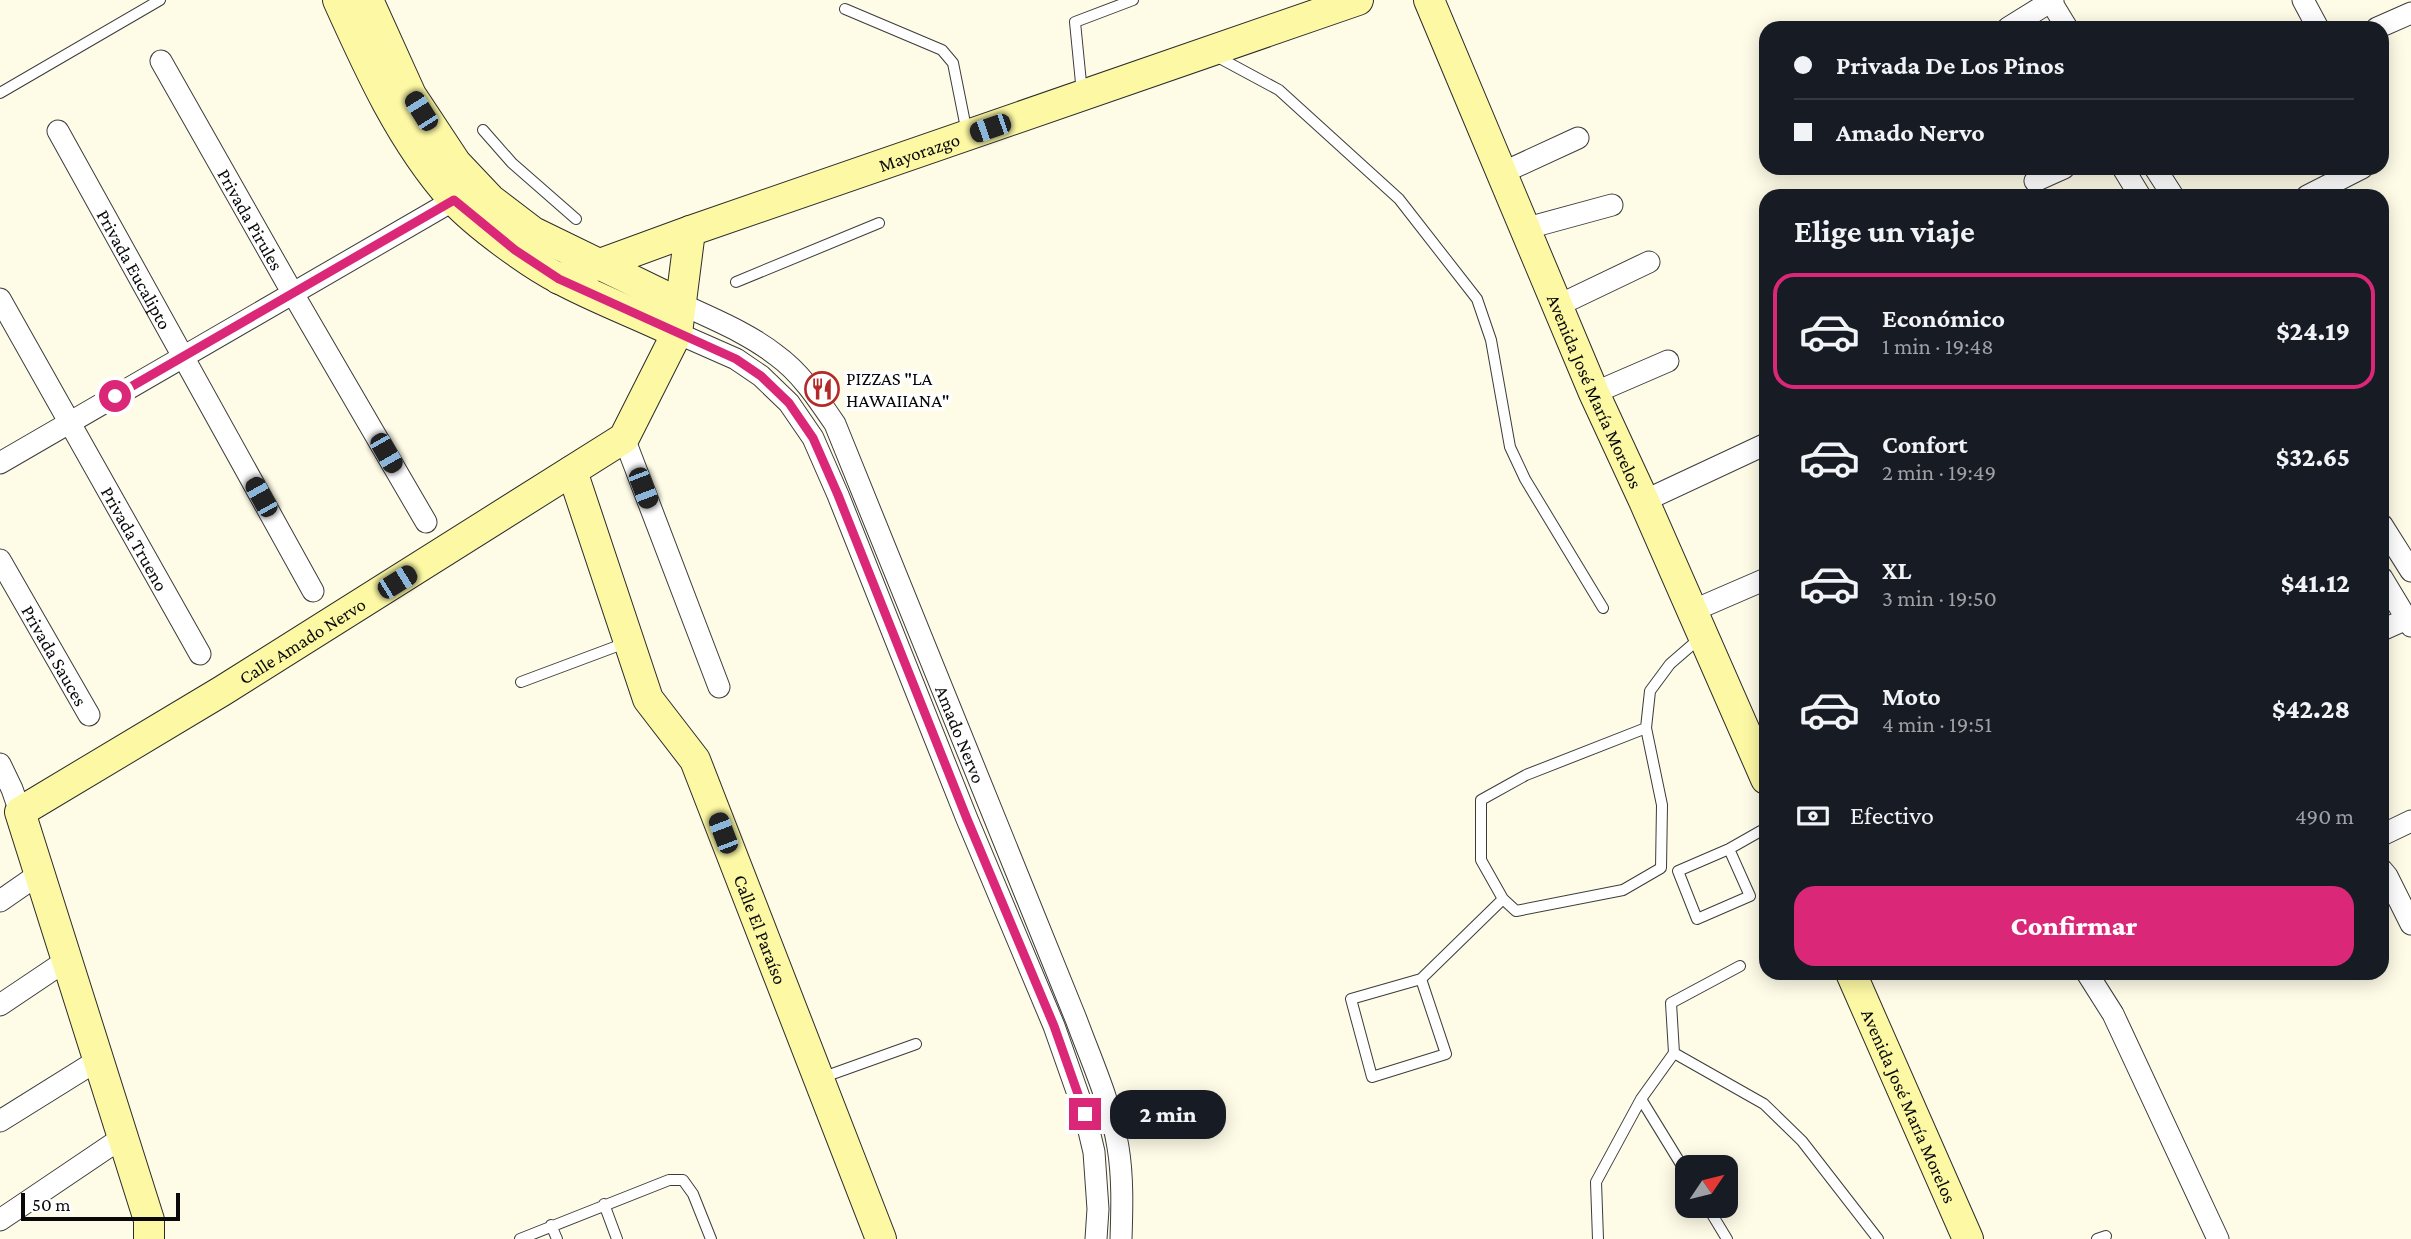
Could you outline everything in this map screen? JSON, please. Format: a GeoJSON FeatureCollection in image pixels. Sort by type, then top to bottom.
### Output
{"type":"FeatureCollection","features":[{"type":"Feature","properties":{"kind":"main road","name":"Mayorazgo"},"geometry":{"type":"LineString","coordinates":[[559,279],[1357,0]]}},
{"type":"Feature","properties":{"kind":"main road","name":"Avenida José María Morelos"},"geometry":{"type":"LineString","coordinates":[[1429,0],[1594,393],[1759,763]]}},
{"type":"Feature","properties":{"kind":"main road"},"geometry":{"type":"LineString","coordinates":[[351,2],[389,106],[421,159],[454,200],[515,250],[559,279],[679,318]]}},
{"type":"Feature","properties":{"kind":"main road"},"geometry":{"type":"LineString","coordinates":[[351,2],[456,163],[491,200],[533,232],[598,265],[679,318]]}},
{"type":"Feature","properties":{"kind":"main road"},"geometry":{"type":"LineString","coordinates":[[624,438],[679,318],[690,231]]}},
{"type":"Feature","properties":{"kind":"main road","name":"Calle Amado Nervo"},"geometry":{"type":"LineString","coordinates":[[11,799],[222,691],[624,438]]}},
{"type":"Feature","properties":{"kind":"main road","name":"Calle El Paraíso"},"geometry":{"type":"LineString","coordinates":[[572,471],[648,699],[695,760],[881,1239]]}},
{"type":"Feature","properties":{"kind":"main road"},"geometry":{"type":"LineString","coordinates":[[11,799],[39,874],[123,1137],[149,1220],[149,1239]]}},
{"type":"Feature","properties":{"kind":"main road","name":"Avenida José María Morelos"},"geometry":{"type":"LineString","coordinates":[[1854,980],[1968,1239]]}},
{"type":"Feature","properties":{"kind":"street"},"geometry":{"type":"LineString","coordinates":[[2026,15],[2051,0],[2063,21]]}},
{"type":"Feature","properties":{"kind":"street"},"geometry":{"type":"LineString","coordinates":[[2302,0],[2314,21]]}},
{"type":"Feature","properties":{"kind":"street"},"geometry":{"type":"LineString","coordinates":[[2386,21],[2401,10]]}},
{"type":"Feature","properties":{"kind":"street","name":"Privada Pirules"},"geometry":{"type":"LineString","coordinates":[[161,61],[426,522]]}},
{"type":"Feature","properties":{"kind":"street","name":"Privada Eucalipto"},"geometry":{"type":"LineString","coordinates":[[58,131],[313,591]]}},
{"type":"Feature","properties":{"kind":"street"},"geometry":{"type":"LineString","coordinates":[[1502,173],[1578,138]]}},
{"type":"Feature","properties":{"kind":"street"},"geometry":{"type":"LineString","coordinates":[[2035,181],[2048,175]]}},
{"type":"Feature","properties":{"kind":"street"},"geometry":{"type":"LineString","coordinates":[[2321,189],[2348,175]]}},
{"type":"Feature","properties":{"kind":"street"},"geometry":{"type":"LineString","coordinates":[[0,463],[454,200]]}},
{"type":"Feature","properties":{"kind":"street"},"geometry":{"type":"LineString","coordinates":[[1524,229],[1612,205]]}},
{"type":"Feature","properties":{"kind":"street"},"geometry":{"type":"LineString","coordinates":[[1557,306],[1649,262]]}},
{"type":"Feature","properties":{"kind":"street"},"geometry":{"type":"LineString","coordinates":[[0,299],[70,422]]}},
{"type":"Feature","properties":{"kind":"street","name":"Amado Nervo"},"geometry":{"type":"LineString","coordinates":[[679,318],[761,376],[789,403],[813,438],[1054,1026],[1072,1076],[1094,1152],[1098,1209],[1096,1239]]}},
{"type":"Feature","properties":{"kind":"street","name":"Amado Nervo"},"geometry":{"type":"LineString","coordinates":[[679,318],[749,336],[778,356],[810,387],[835,424],[1076,1019],[1108,1108],[1118,1147],[1121,1239]]}},
{"type":"Feature","properties":{"kind":"street"},"geometry":{"type":"LineString","coordinates":[[1594,393],[1668,360]]}},
{"type":"Feature","properties":{"kind":"street","name":"Privada Trueno"},"geometry":{"type":"LineString","coordinates":[[70,422],[200,654]]}},
{"type":"Feature","properties":{"kind":"street"},"geometry":{"type":"LineString","coordinates":[[624,438],[719,687]]}},
{"type":"Feature","properties":{"kind":"street"},"geometry":{"type":"LineString","coordinates":[[1644,501],[1759,447]]}},
{"type":"Feature","properties":{"kind":"street"},"geometry":{"type":"LineString","coordinates":[[2389,536],[2411,570]]}},
{"type":"Feature","properties":{"kind":"street","name":"Privada Sauces"},"geometry":{"type":"LineString","coordinates":[[0,560],[89,715]]}},
{"type":"Feature","properties":{"kind":"street"},"geometry":{"type":"LineString","coordinates":[[1697,624],[1759,584]]}},
{"type":"Feature","properties":{"kind":"street"},"geometry":{"type":"LineString","coordinates":[[2389,589],[2410,621],[2389,628]]}},
{"type":"Feature","properties":{"kind":"street"},"geometry":{"type":"LineString","coordinates":[[0,764],[11,799]]}},
{"type":"Feature","properties":{"kind":"street"},"geometry":{"type":"LineString","coordinates":[[2389,832],[2411,821]]}},
{"type":"Feature","properties":{"kind":"street"},"geometry":{"type":"LineString","coordinates":[[0,901],[39,874]]}},
{"type":"Feature","properties":{"kind":"street"},"geometry":{"type":"LineString","coordinates":[[2389,880],[2411,924]]}},
{"type":"Feature","properties":{"kind":"street"},"geometry":{"type":"LineString","coordinates":[[0,1005],[66,960]]}},
{"type":"Feature","properties":{"kind":"street"},"geometry":{"type":"LineString","coordinates":[[2091,980],[2113,1014],[2218,1239]]}},
{"type":"Feature","properties":{"kind":"street"},"geometry":{"type":"LineString","coordinates":[[0,1121],[98,1060]]}},
{"type":"Feature","properties":{"kind":"street"},"geometry":{"type":"LineString","coordinates":[[0,1220],[123,1137]]}},
{"type":"Feature","properties":{"kind":"lane"},"geometry":{"type":"LineString","coordinates":[[0,93],[160,0]]}},
{"type":"Feature","properties":{"kind":"lane"},"geometry":{"type":"LineString","coordinates":[[1083,96],[1075,22],[1133,0]]}},
{"type":"Feature","properties":{"kind":"lane"},"geometry":{"type":"LineString","coordinates":[[845,9],[942,50],[953,62],[967,135]]}},
{"type":"Feature","properties":{"kind":"lane"},"geometry":{"type":"LineString","coordinates":[[1209,52],[1279,90],[1399,199],[1477,299],[1491,340],[1510,447],[1525,478],[1603,608]]}},
{"type":"Feature","properties":{"kind":"lane"},"geometry":{"type":"LineString","coordinates":[[483,130],[512,163],[576,219]]}},
{"type":"Feature","properties":{"kind":"lane"},"geometry":{"type":"LineString","coordinates":[[736,282],[879,223]]}},
{"type":"Feature","properties":{"kind":"lane"},"geometry":{"type":"LineString","coordinates":[[1646,728],[1526,775],[1480,800],[1480,860],[1503,899],[1516,911],[1623,890],[1661,868],[1662,805],[1646,728],[1650,691],[1697,624]]}},
{"type":"Feature","properties":{"kind":"lane"},"geometry":{"type":"LineString","coordinates":[[521,682],[628,642]]}},
{"type":"Feature","properties":{"kind":"lane"},"geometry":{"type":"LineString","coordinates":[[1729,849],[1750,896],[1697,919],[1678,871],[1729,849],[1759,832]]}},
{"type":"Feature","properties":{"kind":"lane"},"geometry":{"type":"LineString","coordinates":[[1421,979],[1446,1054],[1372,1077],[1351,999],[1421,979],[1503,899]]}},
{"type":"Feature","properties":{"kind":"lane"},"geometry":{"type":"LineString","coordinates":[[1598,1239],[1597,1182],[1641,1098],[1674,1053],[1671,1003],[1741,966]]}},
{"type":"Feature","properties":{"kind":"lane"},"geometry":{"type":"LineString","coordinates":[[818,1079],[916,1044]]}},
{"type":"Feature","properties":{"kind":"lane"},"geometry":{"type":"LineString","coordinates":[[1674,1053],[1764,1104],[1802,1141],[1878,1239]]}},
{"type":"Feature","properties":{"kind":"lane"},"geometry":{"type":"LineString","coordinates":[[1641,1098],[1676,1155]]}},
{"type":"Feature","properties":{"kind":"lane"},"geometry":{"type":"LineString","coordinates":[[520,1239],[669,1180],[683,1180],[693,1194],[711,1239]]}},
{"type":"Feature","properties":{"kind":"lane"},"geometry":{"type":"LineString","coordinates":[[604,1204],[617,1239]]}},
{"type":"Feature","properties":{"kind":"lane"},"geometry":{"type":"LineString","coordinates":[[1714,1218],[1727,1239]]}},
{"type":"Feature","properties":{"kind":"lane"},"geometry":{"type":"LineString","coordinates":[[551,1226],[557,1239]]}},
{"type":"Feature","properties":{"kind":"place","name":"PIZZAS \"LA HAWAIIANA\""},"geometry":{"type":"Point","coordinates":[822,389]}},
{"type":"Feature","properties":{"kind":"route"},"geometry":{"type":"LineString","coordinates":[[115,396],[454,200],[515,250],[559,279],[736,359],[761,376],[789,403],[813,438],[1054,1026],[1085,1114]]}}]}
